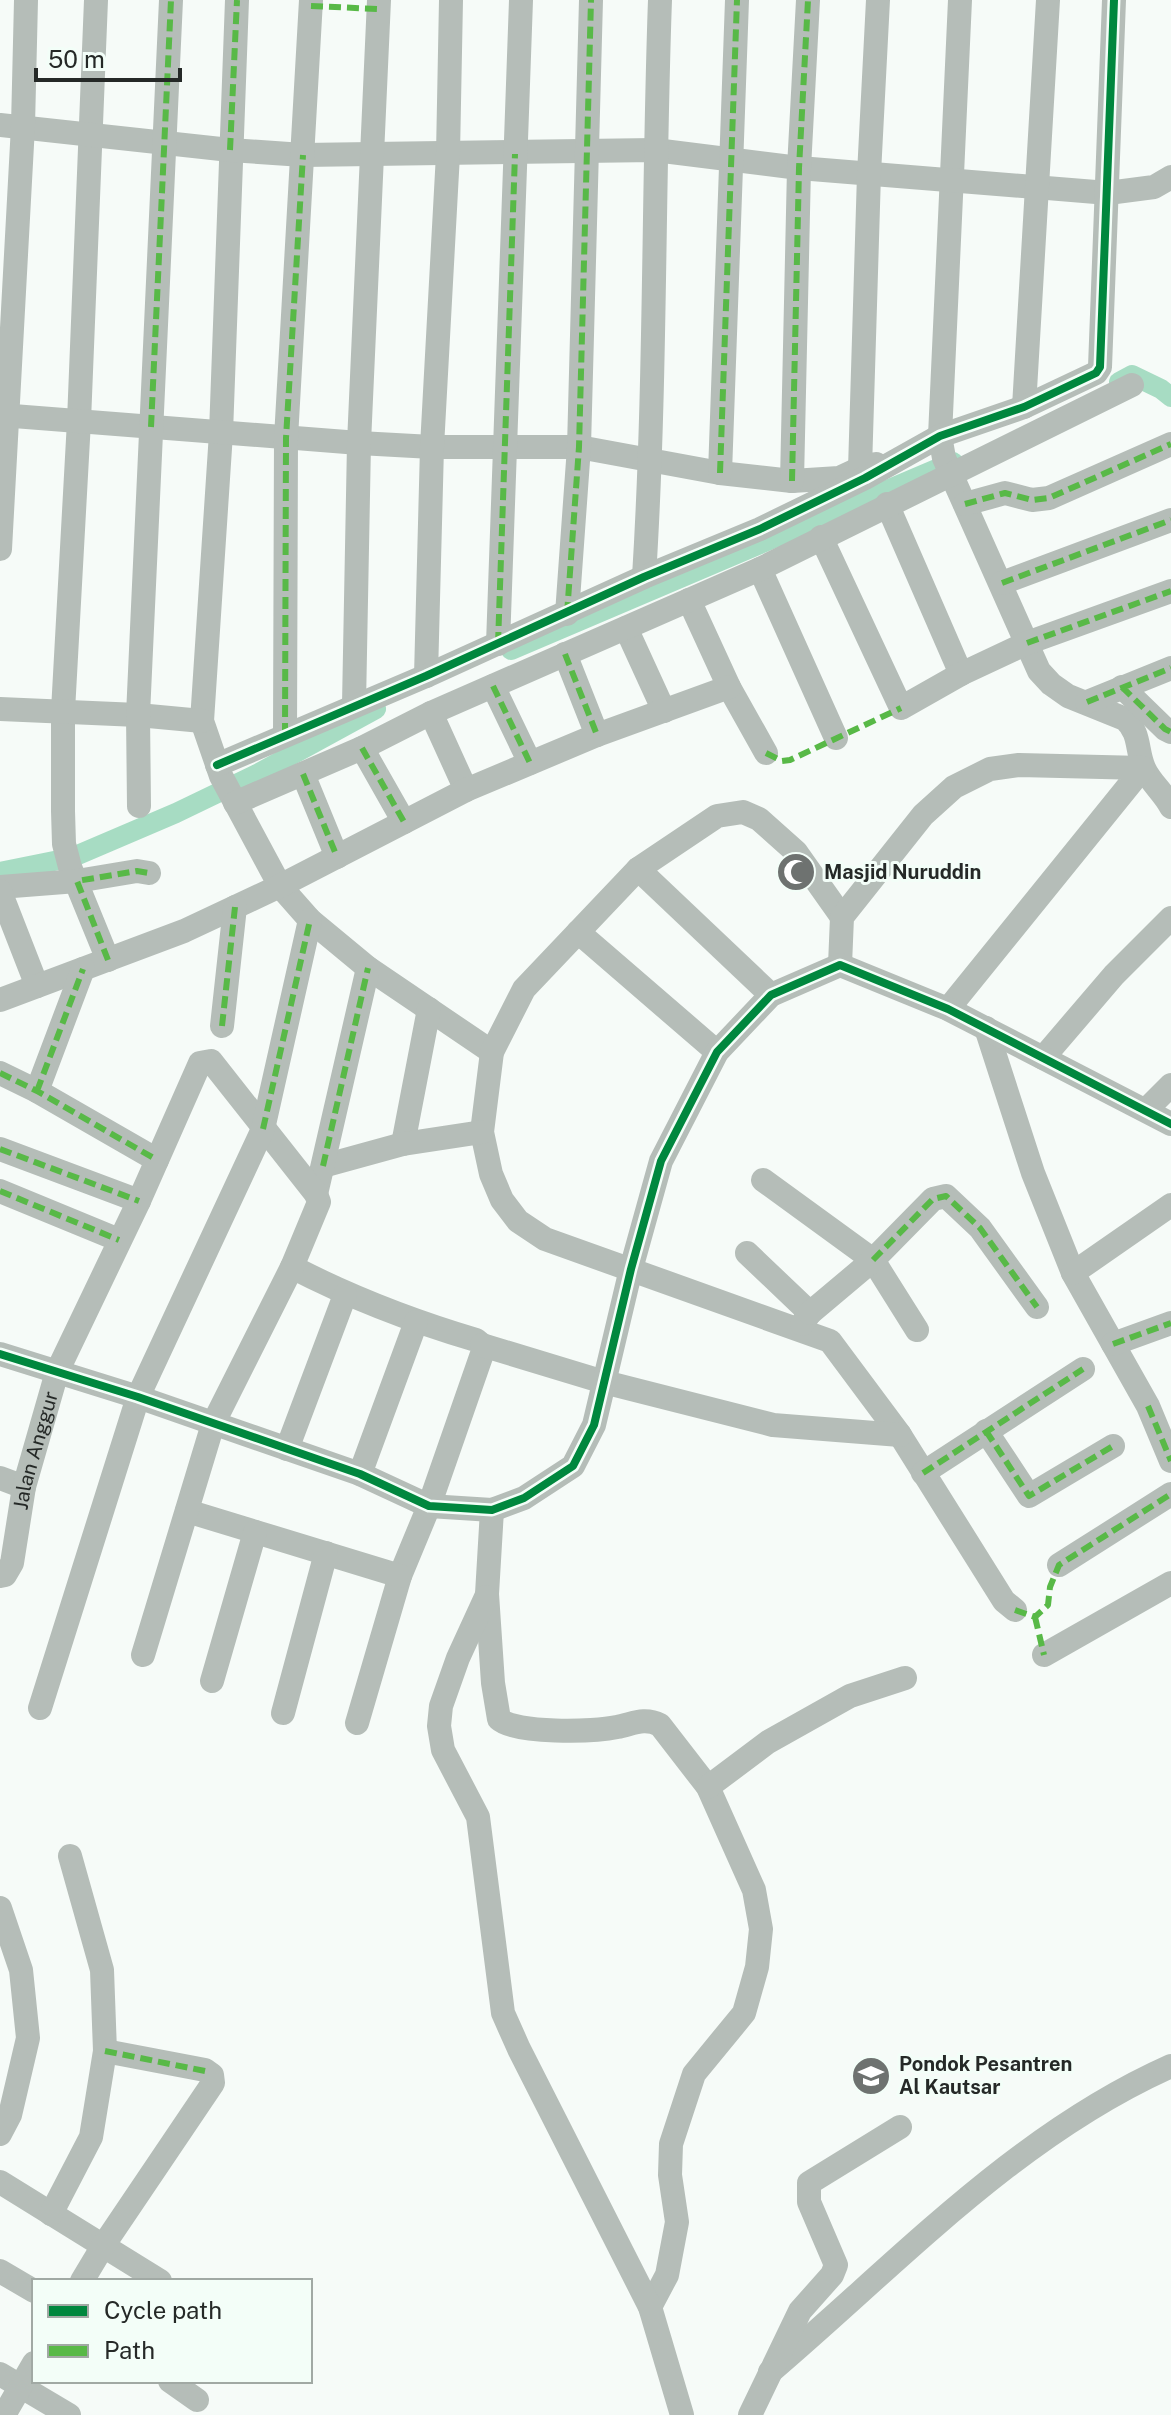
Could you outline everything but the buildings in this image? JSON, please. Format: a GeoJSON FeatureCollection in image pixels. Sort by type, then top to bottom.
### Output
{"type":"FeatureCollection","features":[{"type":"Feature","properties":{"kind":"street"},"geometry":{"type":"LineString","coordinates":[[0,549],[11,126],[26,0]]}},
{"type":"Feature","properties":{"kind":"street"},"geometry":{"type":"LineString","coordinates":[[96,0],[79,421],[63,711],[64,844],[108,960]]}},
{"type":"Feature","properties":{"kind":"street"},"geometry":{"type":"LineString","coordinates":[[139,806],[138,715],[171,0]]}},
{"type":"Feature","properties":{"kind":"street"},"geometry":{"type":"LineString","coordinates":[[237,0],[221,433],[202,721],[226,785],[280,886],[310,920],[368,968],[492,1052]]}},
{"type":"Feature","properties":{"kind":"street"},"geometry":{"type":"LineString","coordinates":[[285,735],[286,438],[311,0]]}},
{"type":"Feature","properties":{"kind":"street"},"geometry":{"type":"LineString","coordinates":[[354,705],[359,443],[379,0]]}},
{"type":"Feature","properties":{"kind":"street"},"geometry":{"type":"LineString","coordinates":[[426,676],[432,447],[448,154],[451,0]]}},
{"type":"Feature","properties":{"kind":"street"},"geometry":{"type":"LineString","coordinates":[[498,644],[521,0]]}},
{"type":"Feature","properties":{"kind":"street"},"geometry":{"type":"LineString","coordinates":[[567,614],[579,447],[591,0]]}},
{"type":"Feature","properties":{"kind":"street"},"geometry":{"type":"LineString","coordinates":[[644,577],[651,459],[660,0]]}},
{"type":"Feature","properties":{"kind":"street"},"geometry":{"type":"LineString","coordinates":[[720,473],[737,0]]}},
{"type":"Feature","properties":{"kind":"street"},"geometry":{"type":"LineString","coordinates":[[792,481],[799,168],[808,0]]}},
{"type":"Feature","properties":{"kind":"street"},"geometry":{"type":"LineString","coordinates":[[860,469],[878,0]]}},
{"type":"Feature","properties":{"kind":"street"},"geometry":{"type":"LineString","coordinates":[[960,0],[951,180],[946,459],[1002,583],[1034,665],[1051,684],[1068,696],[1130,723],[1138,738],[1143,768],[1171,807]]}},
{"type":"Feature","properties":{"kind":"street"},"geometry":{"type":"LineString","coordinates":[[1024,407],[1048,0]]}},
{"type":"Feature","properties":{"kind":"street"},"geometry":{"type":"LineString","coordinates":[[226,785],[303,774],[431,713],[760,569],[887,504],[946,459],[1024,407],[1091,376],[1100,367],[1114,0]]}},
{"type":"Feature","properties":{"kind":"street"},"geometry":{"type":"LineString","coordinates":[[11,126],[303,155],[655,150],[799,168],[1108,193],[1154,187],[1171,177]]}},
{"type":"Feature","properties":{"kind":"street"},"geometry":{"type":"LineString","coordinates":[[4,415],[359,443],[432,447],[579,447],[720,473],[792,481],[839,478],[899,458],[946,459],[1132,385]]}},
{"type":"Feature","properties":{"kind":"street"},"geometry":{"type":"LineString","coordinates":[[965,504],[1005,493],[1032,500],[1049,498],[1171,444]]}},
{"type":"Feature","properties":{"kind":"street"},"geometry":{"type":"LineString","coordinates":[[226,785],[285,735],[760,529],[899,458]]}},
{"type":"Feature","properties":{"kind":"street"},"geometry":{"type":"LineString","coordinates":[[887,504],[961,674]]}},
{"type":"Feature","properties":{"kind":"street"},"geometry":{"type":"LineString","coordinates":[[1002,583],[1171,520]]}},
{"type":"Feature","properties":{"kind":"street"},"geometry":{"type":"LineString","coordinates":[[821,537],[901,708],[961,674],[1027,643],[1171,591]]}},
{"type":"Feature","properties":{"kind":"street"},"geometry":{"type":"LineString","coordinates":[[760,569],[836,738]]}},
{"type":"Feature","properties":{"kind":"street"},"geometry":{"type":"LineString","coordinates":[[689,600],[729,687],[766,753]]}},
{"type":"Feature","properties":{"kind":"street"},"geometry":{"type":"LineString","coordinates":[[626,628],[664,711]]}},
{"type":"Feature","properties":{"kind":"street"},"geometry":{"type":"LineString","coordinates":[[565,654],[597,735]]}},
{"type":"Feature","properties":{"kind":"street"},"geometry":{"type":"LineString","coordinates":[[1087,702],[1171,668]]}},
{"type":"Feature","properties":{"kind":"street"},"geometry":{"type":"LineString","coordinates":[[493,686],[530,763]]}},
{"type":"Feature","properties":{"kind":"street"},"geometry":{"type":"LineString","coordinates":[[0,1000],[184,931],[280,886],[466,790],[597,735],[729,687]]}},
{"type":"Feature","properties":{"kind":"street"},"geometry":{"type":"LineString","coordinates":[[1122,687],[1171,732]]}},
{"type":"Feature","properties":{"kind":"street"},"geometry":{"type":"LineString","coordinates":[[0,709],[202,721]]}},
{"type":"Feature","properties":{"kind":"street"},"geometry":{"type":"LineString","coordinates":[[431,713],[466,790]]}},
{"type":"Feature","properties":{"kind":"street"},"geometry":{"type":"LineString","coordinates":[[362,748],[404,822]]}},
{"type":"Feature","properties":{"kind":"street"},"geometry":{"type":"LineString","coordinates":[[840,965],[842,917],[923,815],[954,787],[990,769],[1019,765],[1143,768]]}},
{"type":"Feature","properties":{"kind":"street"},"geometry":{"type":"LineString","coordinates":[[948,1009],[1143,768]]}},
{"type":"Feature","properties":{"kind":"street"},"geometry":{"type":"LineString","coordinates":[[303,774],[337,857]]}},
{"type":"Feature","properties":{"kind":"street"},"geometry":{"type":"LineString","coordinates":[[804,1321],[631,1269],[545,1239],[518,1221],[502,1200],[491,1174],[482,1132],[492,1052],[524,989],[638,869],[717,816],[743,812],[759,819],[796,852],[842,917]]}},
{"type":"Feature","properties":{"kind":"street"},"geometry":{"type":"LineString","coordinates":[[638,869],[771,995]]}},
{"type":"Feature","properties":{"kind":"street"},"geometry":{"type":"LineString","coordinates":[[37,986],[0,889],[137,871],[149,873]]}},
{"type":"Feature","properties":{"kind":"street"},"geometry":{"type":"LineString","coordinates":[[222,1026],[235,907]]}},
{"type":"Feature","properties":{"kind":"street"},"geometry":{"type":"LineString","coordinates":[[1043,1058],[1114,975],[1171,918]]}},
{"type":"Feature","properties":{"kind":"street"},"geometry":{"type":"LineString","coordinates":[[40,1708],[138,1397],[263,1129],[310,920]]}},
{"type":"Feature","properties":{"kind":"street"},"geometry":{"type":"LineString","coordinates":[[578,932],[717,1052]]}},
{"type":"Feature","properties":{"kind":"street"},"geometry":{"type":"LineString","coordinates":[[0,1354],[138,1397],[360,1474],[429,1506],[492,1510],[524,1498],[573,1466],[594,1425],[631,1269],[661,1161],[717,1052],[771,995],[840,965],[948,1009],[1171,1124]]}},
{"type":"Feature","properties":{"kind":"street"},"geometry":{"type":"LineString","coordinates":[[143,1655],[213,1424],[292,1267],[318,1206],[316,1194],[368,968]]}},
{"type":"Feature","properties":{"kind":"street"},"geometry":{"type":"LineString","coordinates":[[37,1091],[83,969]]}},
{"type":"Feature","properties":{"kind":"street"},"geometry":{"type":"LineString","coordinates":[[403,1144],[429,1009]]}},
{"type":"Feature","properties":{"kind":"street"},"geometry":{"type":"LineString","coordinates":[[986,1028],[1033,1173],[1073,1273],[1113,1344],[1160,1403],[1171,1461]]}},
{"type":"Feature","properties":{"kind":"street","name":"Jalan Anggur"},"geometry":{"type":"LineString","coordinates":[[2,1575],[12,1563],[24,1487],[57,1372],[139,1201],[200,1063],[211,1061],[263,1129]]}},
{"type":"Feature","properties":{"kind":"street"},"geometry":{"type":"LineString","coordinates":[[0,1073],[157,1160]]}},
{"type":"Feature","properties":{"kind":"street"},"geometry":{"type":"LineString","coordinates":[[1146,1110],[1171,1085]]}},
{"type":"Feature","properties":{"kind":"street"},"geometry":{"type":"LineString","coordinates":[[263,1129],[316,1194]]}},
{"type":"Feature","properties":{"kind":"street"},"geometry":{"type":"LineString","coordinates":[[323,1166],[403,1144],[482,1132]]}},
{"type":"Feature","properties":{"kind":"street"},"geometry":{"type":"LineString","coordinates":[[0,1149],[139,1201]]}},
{"type":"Feature","properties":{"kind":"street"},"geometry":{"type":"LineString","coordinates":[[763,1180],[873,1260],[917,1330]]}},
{"type":"Feature","properties":{"kind":"street"},"geometry":{"type":"LineString","coordinates":[[0,1191],[119,1240]]}},
{"type":"Feature","properties":{"kind":"street"},"geometry":{"type":"LineString","coordinates":[[804,1321],[873,1260],[933,1199],[946,1196],[980,1228],[1037,1307]]}},
{"type":"Feature","properties":{"kind":"street"},"geometry":{"type":"LineString","coordinates":[[1073,1273],[1171,1205]]}},
{"type":"Feature","properties":{"kind":"street"},"geometry":{"type":"LineString","coordinates":[[747,1253],[804,1321],[830,1341],[900,1435],[1004,1601],[1015,1610]]}},
{"type":"Feature","properties":{"kind":"street"},"geometry":{"type":"LineString","coordinates":[[292,1267],[345,1295],[416,1322],[604,1382],[773,1425],[900,1435]]}},
{"type":"Feature","properties":{"kind":"street"},"geometry":{"type":"LineString","coordinates":[[287,1449],[345,1295]]}},
{"type":"Feature","properties":{"kind":"street"},"geometry":{"type":"LineString","coordinates":[[360,1474],[416,1322]]}},
{"type":"Feature","properties":{"kind":"street"},"geometry":{"type":"LineString","coordinates":[[1113,1344],[1171,1323]]}},
{"type":"Feature","properties":{"kind":"street"},"geometry":{"type":"LineString","coordinates":[[357,1723],[400,1576],[429,1506],[483,1351],[482,1345]]}},
{"type":"Feature","properties":{"kind":"street"},"geometry":{"type":"LineString","coordinates":[[923,1473],[1083,1369]]}},
{"type":"Feature","properties":{"kind":"street"},"geometry":{"type":"LineString","coordinates":[[986,1431],[1029,1496],[1113,1446]]}},
{"type":"Feature","properties":{"kind":"street"},"geometry":{"type":"LineString","coordinates":[[0,1478],[24,1487]]}},
{"type":"Feature","properties":{"kind":"street"},"geometry":{"type":"LineString","coordinates":[[1059,1565],[1171,1494]]}},
{"type":"Feature","properties":{"kind":"street"},"geometry":{"type":"LineString","coordinates":[[492,1510],[487,1594],[497,1715],[502,1722],[559,1732],[615,1728],[641,1721],[660,1725],[708,1787],[754,1890],[761,1946],[744,2013],[694,2074],[671,2144],[670,2175],[677,2222],[667,2275],[650,2307]]}},
{"type":"Feature","properties":{"kind":"street"},"geometry":{"type":"LineString","coordinates":[[187,1511],[400,1576]]}},
{"type":"Feature","properties":{"kind":"street"},"geometry":{"type":"LineString","coordinates":[[212,1681],[255,1532]]}},
{"type":"Feature","properties":{"kind":"street"},"geometry":{"type":"LineString","coordinates":[[283,1713],[326,1553]]}},
{"type":"Feature","properties":{"kind":"street"},"geometry":{"type":"LineString","coordinates":[[1044,1655],[1171,1583]]}},
{"type":"Feature","properties":{"kind":"street"},"geometry":{"type":"LineString","coordinates":[[487,1594],[458,1658],[441,1706],[439,1726],[443,1750],[478,1817],[503,2013],[650,2307],[682,2415]]}},
{"type":"Feature","properties":{"kind":"street"},"geometry":{"type":"LineString","coordinates":[[708,1787],[768,1742],[850,1696],[905,1678]]}},
{"type":"Feature","properties":{"kind":"street"},"geometry":{"type":"LineString","coordinates":[[51,2214],[91,2137],[105,2051],[102,1970],[70,1856]]}},
{"type":"Feature","properties":{"kind":"street"},"geometry":{"type":"LineString","coordinates":[[0,1908],[21,1970],[28,2038],[10,2115],[0,2134]]}},
{"type":"Feature","properties":{"kind":"street"},"geometry":{"type":"LineString","coordinates":[[83,2279],[213,2083],[212,2075],[205,2070],[105,2051]]}},
{"type":"Feature","properties":{"kind":"street"},"geometry":{"type":"LineString","coordinates":[[770,2372],[886,2268],[1039,2141],[1137,2081],[1171,2066]]}},
{"type":"Feature","properties":{"kind":"street"},"geometry":{"type":"LineString","coordinates":[[750,2415],[800,2311],[832,2275],[836,2265],[809,2202],[809,2183],[900,2127]]}},
{"type":"Feature","properties":{"kind":"street"},"geometry":{"type":"LineString","coordinates":[[0,2182],[157,2279]]}},
{"type":"Feature","properties":{"kind":"street"},"geometry":{"type":"LineString","coordinates":[[0,2271],[32,2290]]}},
{"type":"Feature","properties":{"kind":"street"},"geometry":{"type":"LineString","coordinates":[[4,2415],[10,2380],[32,2364]]}},
{"type":"Feature","properties":{"kind":"street"},"geometry":{"type":"LineString","coordinates":[[10,2380],[69,2415]]}},
{"type":"Feature","properties":{"kind":"street"},"geometry":{"type":"LineString","coordinates":[[173,2383],[197,2400]]}},
{"type":"Feature","properties":{"kind":"waterway"},"geometry":{"type":"LineString","coordinates":[[1119,382],[1132,375],[1171,397]]}},
{"type":"Feature","properties":{"kind":"waterway"},"geometry":{"type":"LineString","coordinates":[[511,650],[953,462]]}},
{"type":"Feature","properties":{"kind":"waterway"},"geometry":{"type":"LineString","coordinates":[[73,857],[257,774],[376,709]]}},
{"type":"Feature","properties":{"kind":"waterway"},"geometry":{"type":"LineString","coordinates":[[0,872],[59,860]]}},
{"type":"Feature","properties":{"kind":"marked path"},"geometry":{"type":"LineString","coordinates":[[151,427],[171,0]]}},
{"type":"Feature","properties":{"kind":"marked path"},"geometry":{"type":"LineString","coordinates":[[230,150],[237,0]]}},
{"type":"Feature","properties":{"kind":"marked path"},"geometry":{"type":"LineString","coordinates":[[567,614],[579,447],[591,0]]}},
{"type":"Feature","properties":{"kind":"marked path"},"geometry":{"type":"LineString","coordinates":[[720,473],[737,0]]}},
{"type":"Feature","properties":{"kind":"marked path"},"geometry":{"type":"LineString","coordinates":[[792,481],[799,168],[808,0]]}},
{"type":"Feature","properties":{"kind":"marked path"},"geometry":{"type":"LineString","coordinates":[[311,6],[378,9]]}},
{"type":"Feature","properties":{"kind":"marked path"},"geometry":{"type":"LineString","coordinates":[[498,644],[515,154]]}},
{"type":"Feature","properties":{"kind":"marked path"},"geometry":{"type":"LineString","coordinates":[[285,735],[286,438],[303,155]]}},
{"type":"Feature","properties":{"kind":"marked path"},"geometry":{"type":"LineString","coordinates":[[965,504],[1005,493],[1032,500],[1049,498],[1171,444]]}},
{"type":"Feature","properties":{"kind":"marked path"},"geometry":{"type":"LineString","coordinates":[[1002,583],[1171,520]]}},
{"type":"Feature","properties":{"kind":"marked path"},"geometry":{"type":"LineString","coordinates":[[1027,643],[1171,591]]}},
{"type":"Feature","properties":{"kind":"marked path"},"geometry":{"type":"LineString","coordinates":[[565,654],[597,735]]}},
{"type":"Feature","properties":{"kind":"marked path"},"geometry":{"type":"LineString","coordinates":[[1087,702],[1171,668]]}},
{"type":"Feature","properties":{"kind":"marked path"},"geometry":{"type":"LineString","coordinates":[[493,686],[530,763]]}},
{"type":"Feature","properties":{"kind":"marked path"},"geometry":{"type":"LineString","coordinates":[[1122,687],[1171,732]]}},
{"type":"Feature","properties":{"kind":"marked path"},"geometry":{"type":"LineString","coordinates":[[766,753],[782,761],[790,760],[901,708]]}},
{"type":"Feature","properties":{"kind":"marked path"},"geometry":{"type":"LineString","coordinates":[[362,748],[404,822]]}},
{"type":"Feature","properties":{"kind":"marked path"},"geometry":{"type":"LineString","coordinates":[[303,774],[337,857]]}},
{"type":"Feature","properties":{"kind":"marked path"},"geometry":{"type":"LineString","coordinates":[[108,960],[77,881],[137,871],[149,873]]}},
{"type":"Feature","properties":{"kind":"marked path"},"geometry":{"type":"LineString","coordinates":[[222,1026],[235,907]]}},
{"type":"Feature","properties":{"kind":"marked path"},"geometry":{"type":"LineString","coordinates":[[263,1129],[310,920]]}},
{"type":"Feature","properties":{"kind":"marked path"},"geometry":{"type":"LineString","coordinates":[[323,1166],[368,968]]}},
{"type":"Feature","properties":{"kind":"marked path"},"geometry":{"type":"LineString","coordinates":[[37,1091],[83,969]]}},
{"type":"Feature","properties":{"kind":"marked path"},"geometry":{"type":"LineString","coordinates":[[0,1073],[157,1160]]}},
{"type":"Feature","properties":{"kind":"marked path"},"geometry":{"type":"LineString","coordinates":[[0,1149],[139,1201]]}},
{"type":"Feature","properties":{"kind":"marked path"},"geometry":{"type":"LineString","coordinates":[[0,1191],[119,1240]]}},
{"type":"Feature","properties":{"kind":"marked path"},"geometry":{"type":"LineString","coordinates":[[873,1260],[933,1199],[946,1196],[980,1228],[1037,1307]]}},
{"type":"Feature","properties":{"kind":"marked path"},"geometry":{"type":"LineString","coordinates":[[1113,1344],[1171,1323]]}},
{"type":"Feature","properties":{"kind":"marked path"},"geometry":{"type":"LineString","coordinates":[[923,1473],[1083,1369]]}},
{"type":"Feature","properties":{"kind":"marked path"},"geometry":{"type":"LineString","coordinates":[[1148,1406],[1171,1461]]}},
{"type":"Feature","properties":{"kind":"marked path"},"geometry":{"type":"LineString","coordinates":[[986,1431],[1029,1496],[1113,1446]]}},
{"type":"Feature","properties":{"kind":"marked path"},"geometry":{"type":"LineString","coordinates":[[1015,1610],[1035,1617],[1048,1605],[1050,1587],[1059,1565],[1171,1494]]}},
{"type":"Feature","properties":{"kind":"marked path"},"geometry":{"type":"LineString","coordinates":[[1035,1617],[1044,1655]]}},
{"type":"Feature","properties":{"kind":"marked path"},"geometry":{"type":"LineString","coordinates":[[105,2051],[210,2072]]}},
{"type":"Feature","properties":{"kind":"cycle path"},"geometry":{"type":"LineString","coordinates":[[217,765],[760,529],[865,478],[940,436],[1024,407],[1096,373],[1100,367],[1114,0]]}},
{"type":"Feature","properties":{"kind":"cycle path"},"geometry":{"type":"LineString","coordinates":[[0,1354],[138,1397],[360,1474],[429,1506],[492,1510],[524,1498],[573,1466],[594,1425],[631,1269],[661,1161],[717,1052],[771,995],[840,965],[948,1009],[1171,1124]]}},
{"type":"Feature","properties":{"kind":"place","name":"Masjid Nuruddin"},"geometry":{"type":"Point","coordinates":[796,872]}},
{"type":"Feature","properties":{"kind":"place","name":"Pondok Pesantren Al Kautsar"},"geometry":{"type":"Point","coordinates":[871,2076]}}]}
